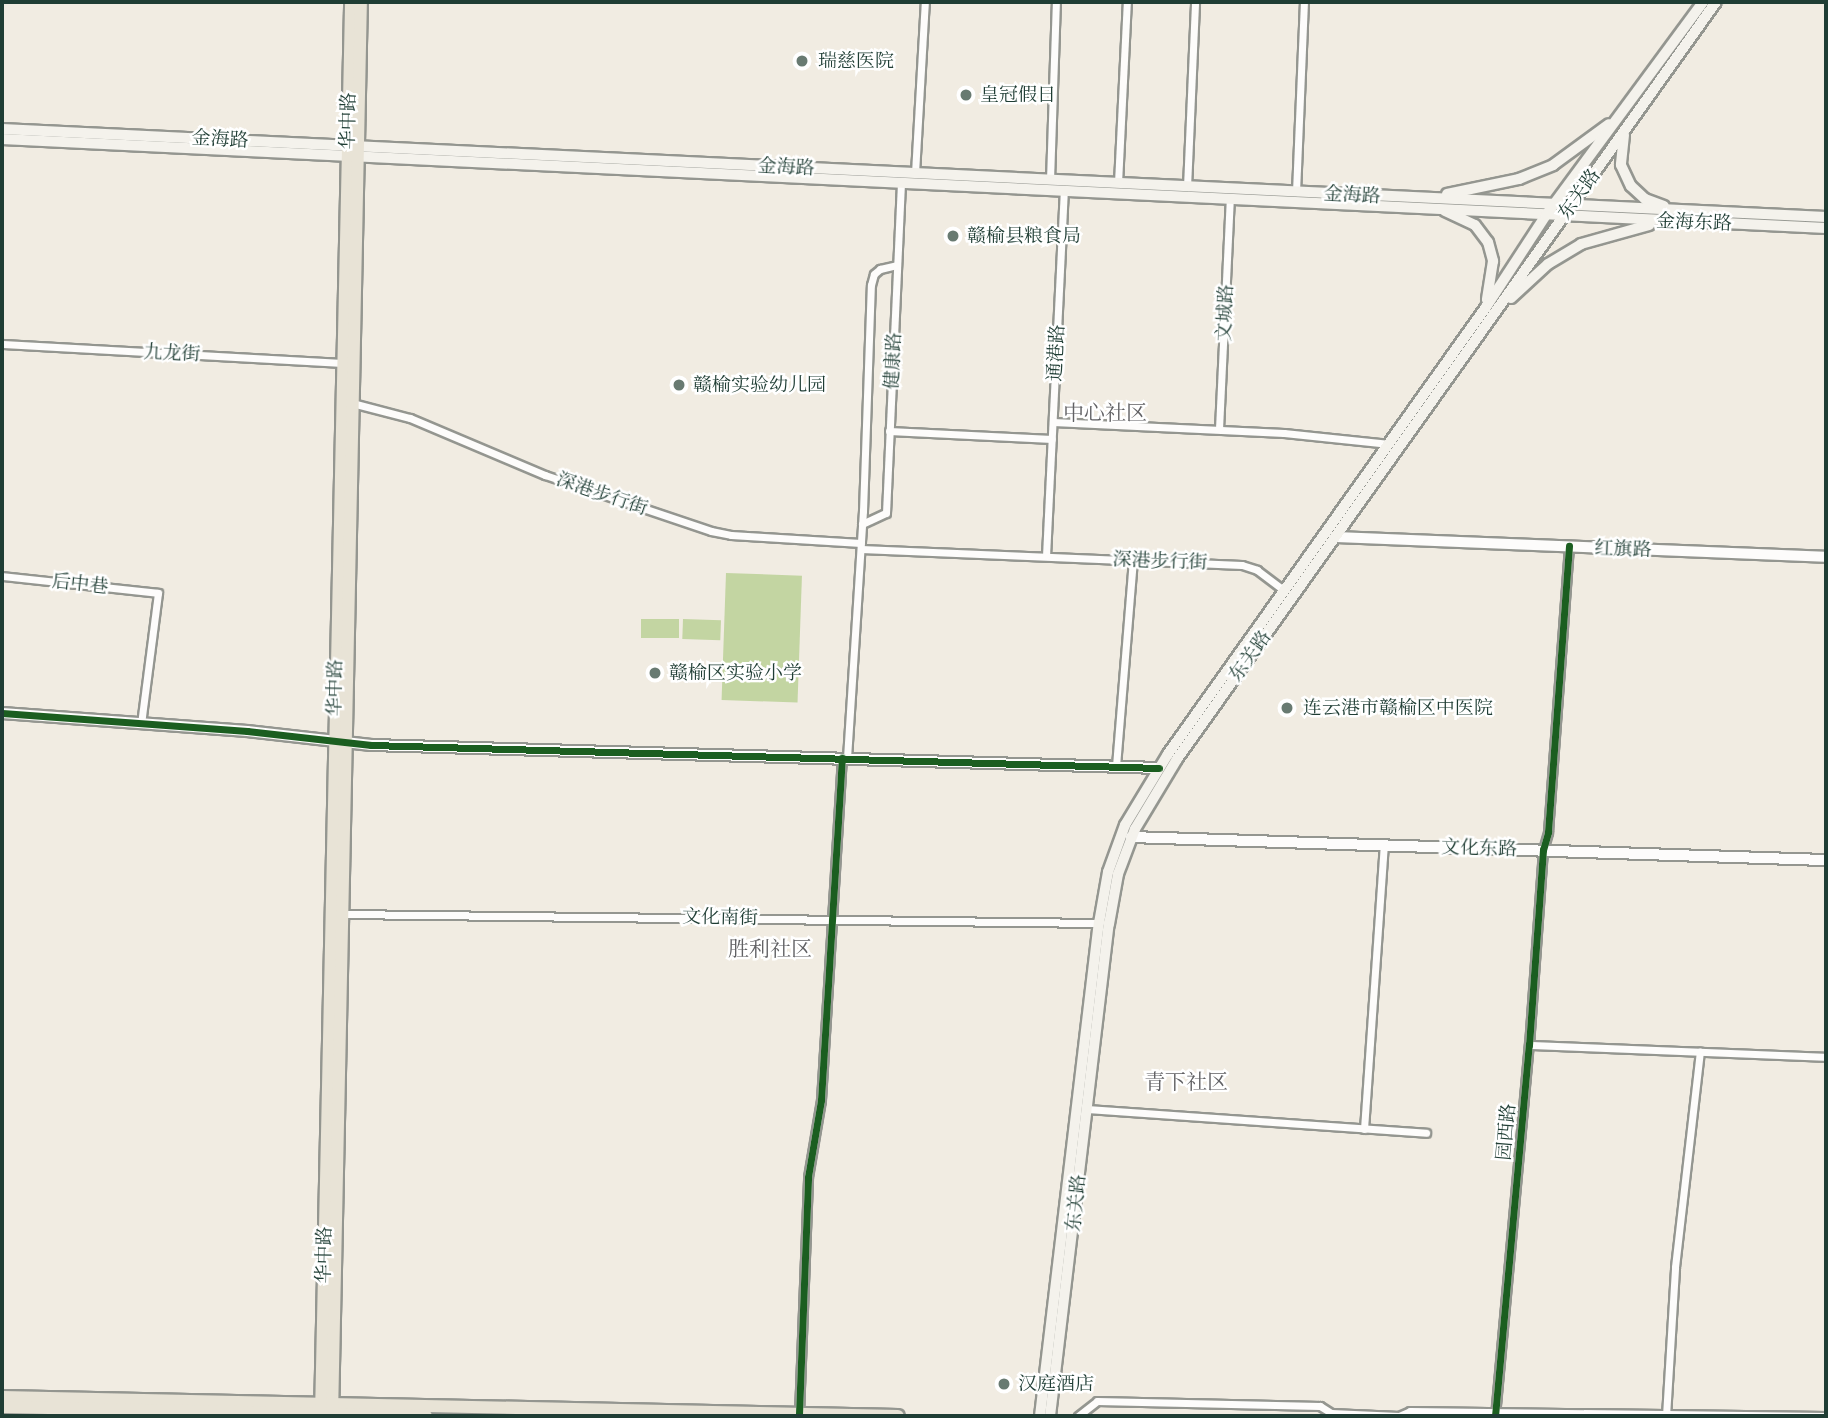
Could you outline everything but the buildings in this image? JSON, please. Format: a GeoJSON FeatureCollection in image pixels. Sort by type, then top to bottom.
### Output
{"type":"FeatureCollection","features":[{"type":"Feature","properties":{"kind":"main road","name":"华中路"},"geometry":{"type":"LineString","coordinates":[[327,1411],[341,914],[340,741],[352,403],[351,2]]}},
{"type":"Feature","properties":{"kind":"main road","name":"华中路"},"geometry":{"type":"LineString","coordinates":[[327,1411],[340,741],[343,363],[361,2]]}},
{"type":"Feature","properties":{"kind":"main road","name":"东关路"},"geometry":{"type":"LineString","coordinates":[[1050,1416],[1114,891],[1131,837],[1177,759],[1335,537],[1490,310],[1546,215],[1703,2]]}},
{"type":"Feature","properties":{"kind":"main road","name":"东关路"},"geometry":{"type":"LineString","coordinates":[[1040,1416],[1099,923],[1106,880],[1133,808],[1389,444],[1562,217],[1716,2]]}},
{"type":"Feature","properties":{"kind":"main road"},"geometry":{"type":"LineString","coordinates":[[1418,198],[1481,189],[1519,179],[1553,165],[1622,114]]}},
{"type":"Feature","properties":{"kind":"main road"},"geometry":{"type":"LineString","coordinates":[[1626,128],[1621,165],[1631,186],[1645,199],[1673,209]]}},
{"type":"Feature","properties":{"kind":"main road","name":"金海路"},"geometry":{"type":"LineString","coordinates":[[2,129],[901,183],[1562,217]]}},
{"type":"Feature","properties":{"kind":"main road","name":"金海路"},"geometry":{"type":"LineString","coordinates":[[2,139],[915,173],[1570,205]]}},
{"type":"Feature","properties":{"kind":"main road","name":"金海东路"},"geometry":{"type":"LineString","coordinates":[[1570,205],[1826,217]]}},
{"type":"Feature","properties":{"kind":"main road"},"geometry":{"type":"LineString","coordinates":[[1440,209],[1475,225],[1488,242],[1493,261],[1490,310]]}},
{"type":"Feature","properties":{"kind":"main road","name":"金海东路"},"geometry":{"type":"LineString","coordinates":[[1562,217],[1826,228]]}},
{"type":"Feature","properties":{"kind":"main road"},"geometry":{"type":"LineString","coordinates":[[1490,310],[1548,264],[1581,244],[1623,230],[1667,221]]}},
{"type":"Feature","properties":{"kind":"main road"},"geometry":{"type":"LineString","coordinates":[[2,1397],[426,1416]]}},
{"type":"Feature","properties":{"kind":"main road"},"geometry":{"type":"LineString","coordinates":[[2,1407],[898,1416]]}},
{"type":"Feature","properties":{"kind":"street"},"geometry":{"type":"LineString","coordinates":[[915,173],[925,2]]}},
{"type":"Feature","properties":{"kind":"street"},"geometry":{"type":"LineString","coordinates":[[1050,180],[1056,2]]}},
{"type":"Feature","properties":{"kind":"street"},"geometry":{"type":"LineString","coordinates":[[1118,183],[1127,2]]}},
{"type":"Feature","properties":{"kind":"street"},"geometry":{"type":"LineString","coordinates":[[1187,187],[1195,2]]}},
{"type":"Feature","properties":{"kind":"street"},"geometry":{"type":"LineString","coordinates":[[1296,192],[1304,2]]}},
{"type":"Feature","properties":{"kind":"street","name":"健康路"},"geometry":{"type":"LineString","coordinates":[[862,524],[886,513],[901,183]]}},
{"type":"Feature","properties":{"kind":"street","name":"通港路"},"geometry":{"type":"LineString","coordinates":[[1046,556],[1064,191]]}},
{"type":"Feature","properties":{"kind":"street","name":"文城路"},"geometry":{"type":"LineString","coordinates":[[1219,429],[1230,198]]}},
{"type":"Feature","properties":{"kind":"street"},"geometry":{"type":"LineString","coordinates":[[799,1415],[808,1177],[821,1100],[861,546],[871,285],[874,274],[880,269],[897,265]]}},
{"type":"Feature","properties":{"kind":"street","name":"九龙街"},"geometry":{"type":"LineString","coordinates":[[2,344],[343,363]]}},
{"type":"Feature","properties":{"kind":"street","name":"深港步行街"},"geometry":{"type":"LineString","coordinates":[[352,403],[410,418],[545,475],[731,536],[861,546],[1250,566],[1284,590]]}},
{"type":"Feature","properties":{"kind":"street"},"geometry":{"type":"LineString","coordinates":[[1053,422],[1219,429],[1389,444]]}},
{"type":"Feature","properties":{"kind":"street"},"geometry":{"type":"LineString","coordinates":[[890,432],[1052,439]]}},
{"type":"Feature","properties":{"kind":"street","name":"红旗路"},"geometry":{"type":"LineString","coordinates":[[1335,537],[1826,557]]}},
{"type":"Feature","properties":{"kind":"street","name":"园西路"},"geometry":{"type":"LineString","coordinates":[[1495,1414],[1529,1045],[1543,850],[1548,832],[1569,547]]}},
{"type":"Feature","properties":{"kind":"street"},"geometry":{"type":"LineString","coordinates":[[1116,766],[1133,560]]}},
{"type":"Feature","properties":{"kind":"street","name":"后中巷"},"geometry":{"type":"LineString","coordinates":[[2,576],[158,593],[141,724]]}},
{"type":"Feature","properties":{"kind":"street"},"geometry":{"type":"LineString","coordinates":[[2,713],[340,741],[1159,768]]}},
{"type":"Feature","properties":{"kind":"street","name":"文化东路"},"geometry":{"type":"LineString","coordinates":[[1131,837],[1826,860]]}},
{"type":"Feature","properties":{"kind":"street"},"geometry":{"type":"LineString","coordinates":[[1364,1129],[1384,845]]}},
{"type":"Feature","properties":{"kind":"street","name":"文化南街"},"geometry":{"type":"LineString","coordinates":[[341,914],[1099,923]]}},
{"type":"Feature","properties":{"kind":"street"},"geometry":{"type":"LineString","coordinates":[[1529,1045],[1826,1057]]}},
{"type":"Feature","properties":{"kind":"street"},"geometry":{"type":"LineString","coordinates":[[1666,1414],[1673,1287],[1700,1051]]}},
{"type":"Feature","properties":{"kind":"street"},"geometry":{"type":"LineString","coordinates":[[1087,1109],[1426,1133]]}},
{"type":"Feature","properties":{"kind":"street"},"geometry":{"type":"LineString","coordinates":[[1078,1416],[1097,1401],[1320,1406],[1331,1413],[1399,1416],[1410,1411],[1826,1416]]}},
{"type":"Feature","properties":{"kind":"green space"},"geometry":{"type":"Polygon","coordinates":[[[726,573],[802,576],[798,703],[722,700],[726,573]]]}},
{"type":"Feature","properties":{"kind":"green space"},"geometry":{"type":"Polygon","coordinates":[[[641,619],[679,619],[679,638],[641,638],[641,619]]]}},
{"type":"Feature","properties":{"kind":"green space"},"geometry":{"type":"Polygon","coordinates":[[[683,619],[721,620],[720,640],[682,639],[683,619]]]}},
{"type":"Feature","properties":{"kind":"cycle path"},"geometry":{"type":"LineString","coordinates":[[1495,1416],[1529,1045],[1543,850],[1548,832],[1569,546]]}},
{"type":"Feature","properties":{"kind":"cycle path"},"geometry":{"type":"LineString","coordinates":[[2,713],[247,731],[371,745],[1159,768]]}},
{"type":"Feature","properties":{"kind":"cycle path"},"geometry":{"type":"LineString","coordinates":[[799,1414],[808,1177],[821,1100],[842,758]]}},
{"type":"Feature","properties":{"kind":"place","name":"瑞慈医院"},"geometry":{"type":"Point","coordinates":[802,61]}},
{"type":"Feature","properties":{"kind":"place","name":"皇冠假日"},"geometry":{"type":"Point","coordinates":[966,95]}},
{"type":"Feature","properties":{"kind":"place","name":"赣榆县粮食局"},"geometry":{"type":"Point","coordinates":[953,236]}},
{"type":"Feature","properties":{"kind":"place","name":"赣榆实验幼儿园"},"geometry":{"type":"Point","coordinates":[679,385]}},
{"type":"Feature","properties":{"kind":"place","name":"赣榆区实验小学"},"geometry":{"type":"Point","coordinates":[655,673]}},
{"type":"Feature","properties":{"kind":"place","name":"连云港市赣榆区中医院"},"geometry":{"type":"Point","coordinates":[1287,708]}},
{"type":"Feature","properties":{"kind":"place","name":"汉庭酒店"},"geometry":{"type":"Point","coordinates":[1004,1384]}},
{"type":"Feature","properties":{"kind":"district","name":"中心社区"},"geometry":{"type":"Point","coordinates":[1105,413]}},
{"type":"Feature","properties":{"kind":"district","name":"胜利社区"},"geometry":{"type":"Point","coordinates":[770,949]}},
{"type":"Feature","properties":{"kind":"district","name":"青下社区"},"geometry":{"type":"Point","coordinates":[1186,1082]}}]}
